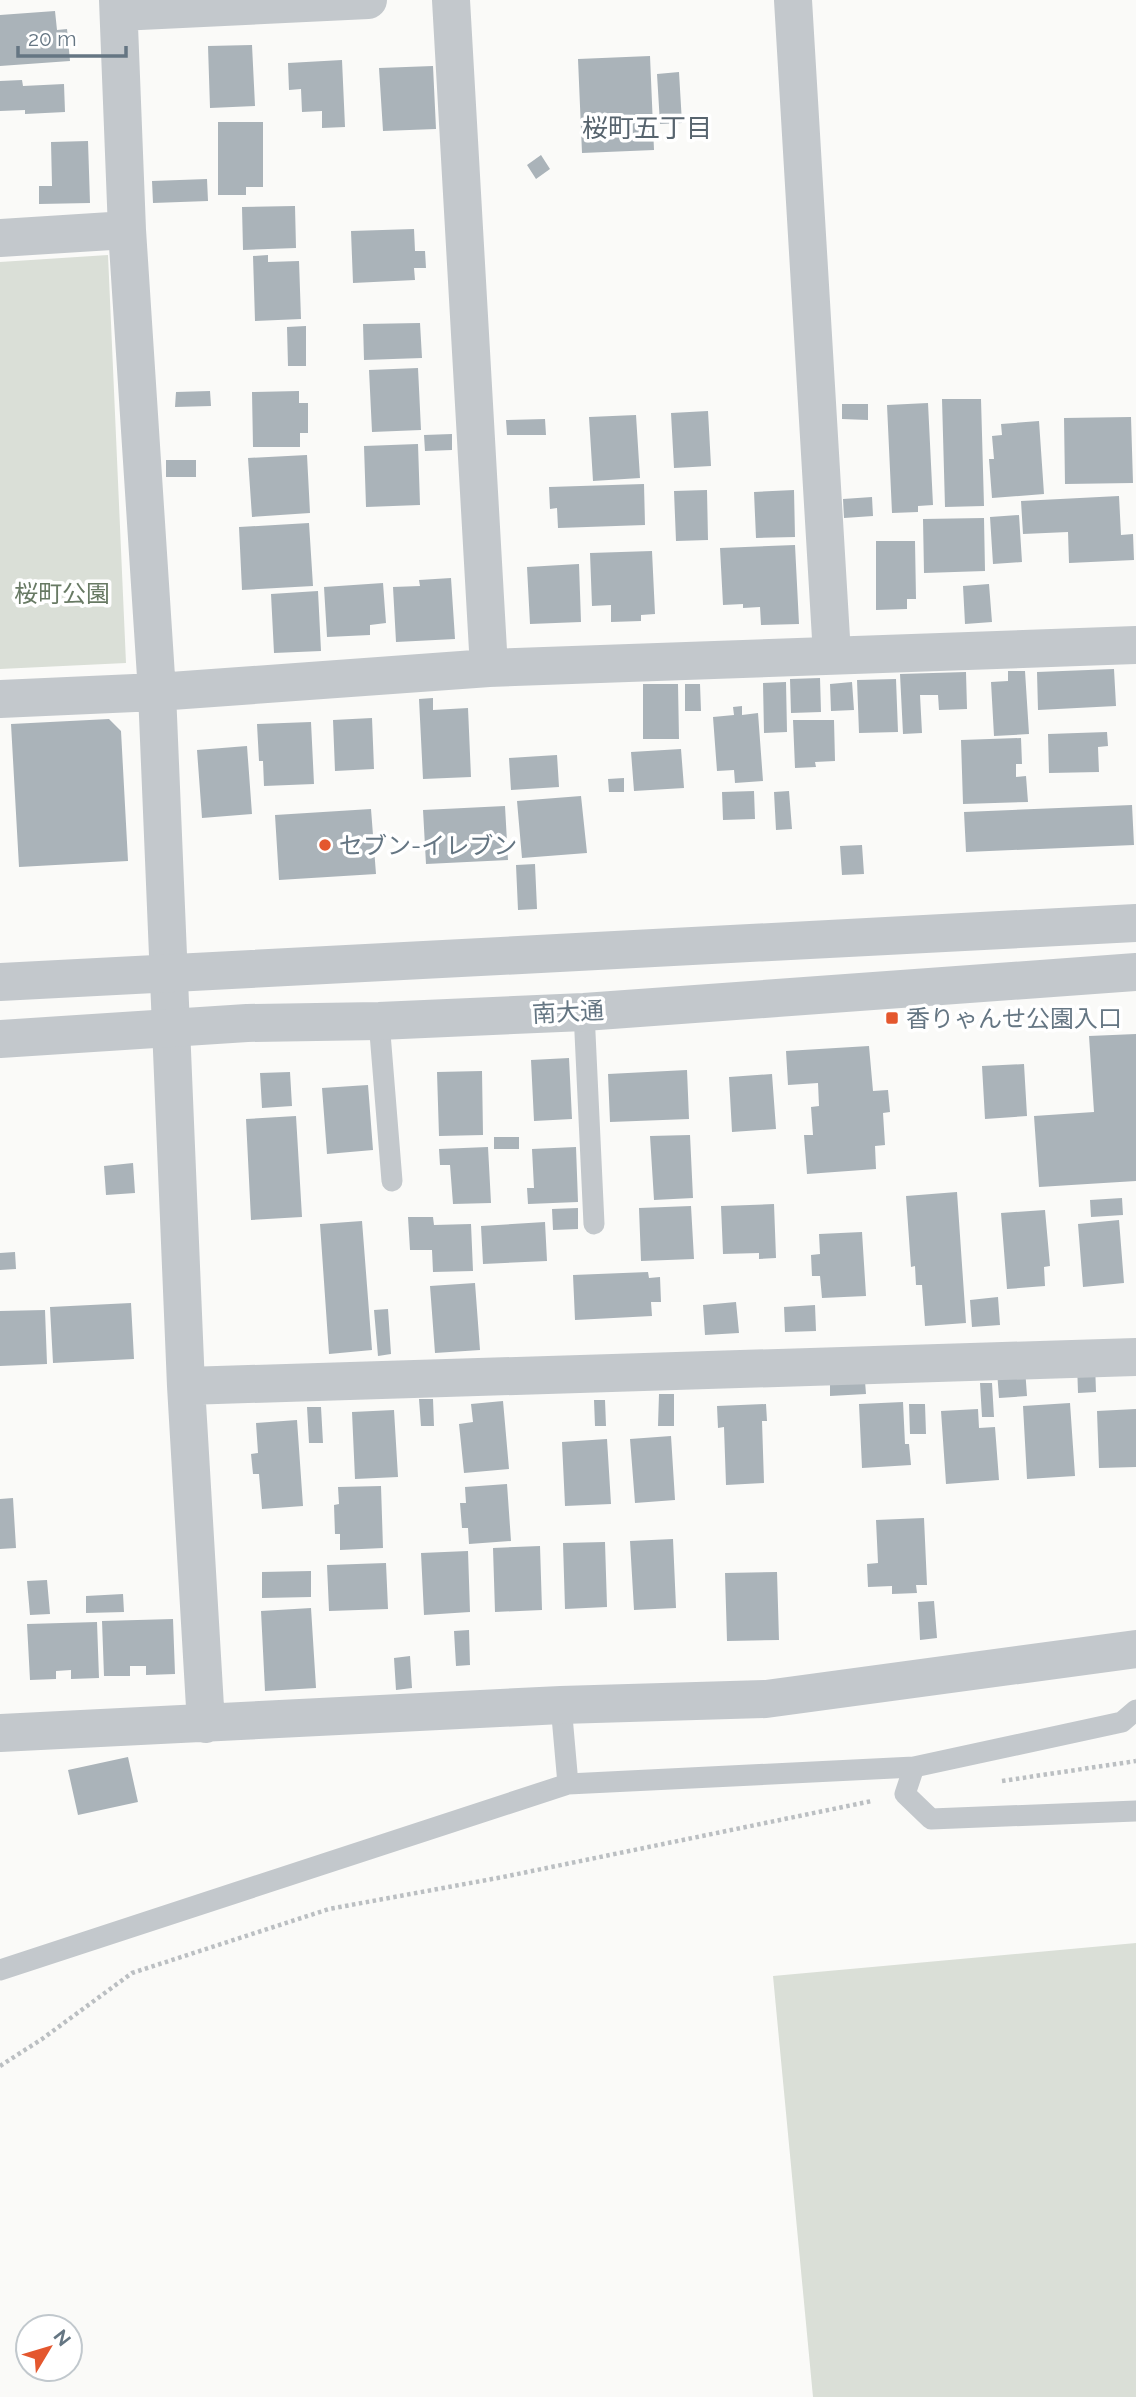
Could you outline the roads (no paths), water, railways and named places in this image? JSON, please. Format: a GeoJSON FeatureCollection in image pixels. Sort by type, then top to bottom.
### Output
{"type":"FeatureCollection","features":[{"type":"Feature","properties":{"kind":"street"},"geometry":{"type":"LineString","coordinates":[[206,1724],[186,1386],[156,692],[127,230],[118,6],[368,0]]}},
{"type":"Feature","properties":{"kind":"street"},"geometry":{"type":"LineString","coordinates":[[451,0],[489,668]]}},
{"type":"Feature","properties":{"kind":"street"},"geometry":{"type":"LineString","coordinates":[[793,0],[832,655]]}},
{"type":"Feature","properties":{"kind":"street"},"geometry":{"type":"LineString","coordinates":[[0,238],[127,230]]}},
{"type":"Feature","properties":{"kind":"street"},"geometry":{"type":"LineString","coordinates":[[0,699],[156,692],[489,668],[1136,645]]}},
{"type":"Feature","properties":{"kind":"street"},"geometry":{"type":"LineString","coordinates":[[0,982],[1136,923]]}},
{"type":"Feature","properties":{"kind":"street","name":"南大通"},"geometry":{"type":"LineString","coordinates":[[0,1039],[247,1023],[379,1021],[584,1012],[1136,972]]}},
{"type":"Feature","properties":{"kind":"street"},"geometry":{"type":"LineString","coordinates":[[186,1386],[1136,1357]]}},
{"type":"Feature","properties":{"kind":"street"},"geometry":{"type":"LineString","coordinates":[[0,1733],[561,1705],[766,1699],[1136,1649]]}},
{"type":"Feature","properties":{"kind":"lane"},"geometry":{"type":"LineString","coordinates":[[584,1012],[594,1224]]}},
{"type":"Feature","properties":{"kind":"lane"},"geometry":{"type":"LineString","coordinates":[[379,1021],[392,1181]]}},
{"type":"Feature","properties":{"kind":"lane"},"geometry":{"type":"LineString","coordinates":[[561,1705],[568,1784]]}},
{"type":"Feature","properties":{"kind":"lane"},"geometry":{"type":"LineString","coordinates":[[0,1970],[568,1784],[914,1767],[1122,1722],[1136,1710]]}},
{"type":"Feature","properties":{"kind":"lane"},"geometry":{"type":"LineString","coordinates":[[914,1767],[905,1794],[931,1819],[1136,1811]]}},
{"type":"Feature","properties":{"kind":"place","name":"セブン-イレブン"},"geometry":{"type":"Point","coordinates":[325,845]}},
{"type":"Feature","properties":{"kind":"place","name":"香りゃんせ公園入口"},"geometry":{"type":"Point","coordinates":[892,1018]}},
{"type":"Feature","properties":{"kind":"district","name":"桜町五丁目"},"geometry":{"type":"Point","coordinates":[647,128]}},
{"type":"Feature","properties":{"kind":"park label","name":"桜町公園"},"geometry":{"type":"Point","coordinates":[62,593]}}]}
